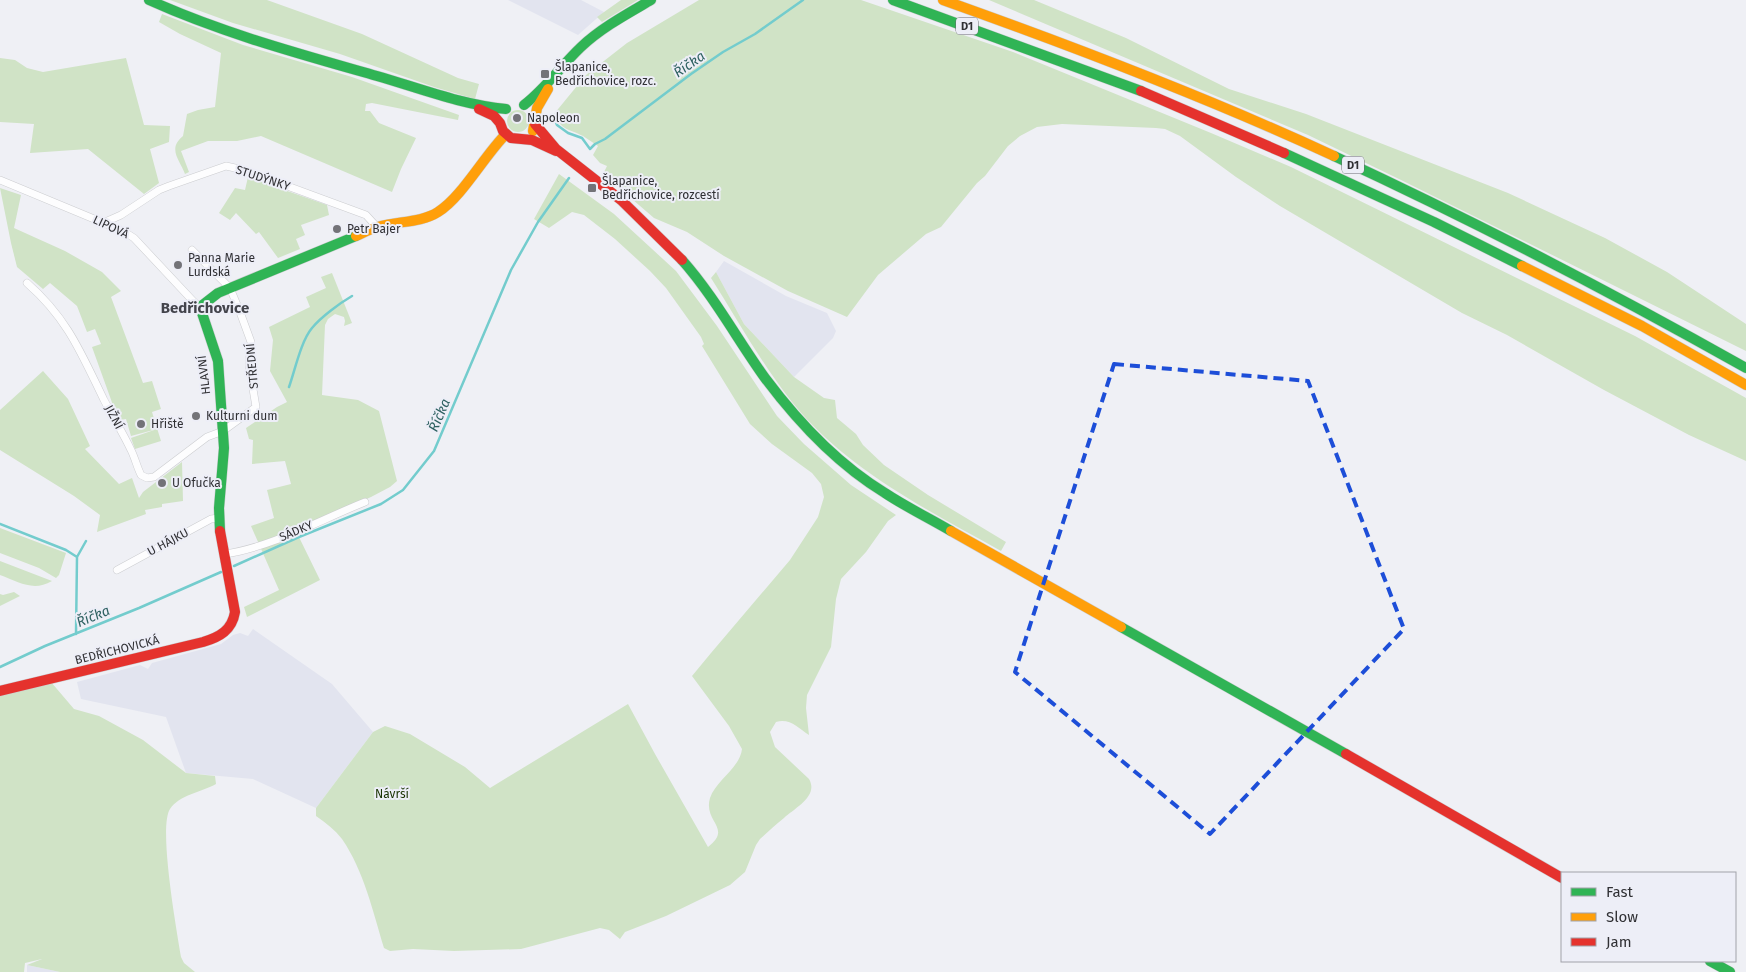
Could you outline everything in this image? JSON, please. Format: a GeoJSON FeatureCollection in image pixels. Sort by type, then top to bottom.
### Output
{"type":"FeatureCollection","features":[{"type":"Feature","properties":{"kind":"main road"},"geometry":{"type":"LineString","coordinates":[[149,0],[176,12],[267,44],[455,99],[506,109]]}},
{"type":"Feature","properties":{"kind":"main road"},"geometry":{"type":"LineString","coordinates":[[524,105],[553,79],[593,36],[651,0]]}},
{"type":"Feature","properties":{"kind":"main road","name":"D1"},"geometry":{"type":"LineString","coordinates":[[893,0],[1041,52],[1155,96],[1246,136],[1434,222],[1642,326],[1746,386]]}},
{"type":"Feature","properties":{"kind":"main road","name":"D1"},"geometry":{"type":"LineString","coordinates":[[943,0],[1046,36],[1267,125],[1450,211],[1645,311],[1746,368]]}},
{"type":"Feature","properties":{"kind":"main road"},"geometry":{"type":"LineString","coordinates":[[524,138],[533,130],[537,108],[553,79]]}},
{"type":"Feature","properties":{"kind":"main road"},"geometry":{"type":"LineString","coordinates":[[455,99],[494,116],[506,134],[512,138],[524,138],[564,156]]}},
{"type":"Feature","properties":{"kind":"main road"},"geometry":{"type":"LineString","coordinates":[[500,123],[502,113],[514,104],[524,105],[529,108],[538,130],[564,156],[632,210],[680,257],[704,285],[757,365],[804,427],[866,482],[1561,877]]}},
{"type":"Feature","properties":{"kind":"main road"},"geometry":{"type":"LineString","coordinates":[[200,307],[218,293],[377,227],[429,216],[438,212],[462,189],[495,145],[506,134]]}},
{"type":"Feature","properties":{"kind":"main road","name":"HLAVNÍ"},"geometry":{"type":"LineString","coordinates":[[200,307],[218,361],[224,448],[219,518],[224,554],[235,606],[233,621]]}},
{"type":"Feature","properties":{"kind":"main road","name":"BEDŘICHOVICKÁ"},"geometry":{"type":"LineString","coordinates":[[0,691],[212,639],[226,632],[233,621]]}},
{"type":"Feature","properties":{"kind":"main road"},"geometry":{"type":"LineString","coordinates":[[1712,962],[1730,972]]}},
{"type":"Feature","properties":{"kind":"street","name":"STUDÝNKY"},"geometry":{"type":"LineString","coordinates":[[103,223],[121,215],[159,190],[226,166],[244,170],[366,215],[377,227]]}},
{"type":"Feature","properties":{"kind":"street","name":"LIPOVÁ"},"geometry":{"type":"LineString","coordinates":[[0,180],[134,238],[200,307]]}},
{"type":"Feature","properties":{"kind":"street"},"geometry":{"type":"LineString","coordinates":[[121,215],[123,232]]}},
{"type":"Feature","properties":{"kind":"street"},"geometry":{"type":"LineString","coordinates":[[192,250],[230,288]]}},
{"type":"Feature","properties":{"kind":"street","name":"JIŽNÍ"},"geometry":{"type":"LineString","coordinates":[[27,283],[66,325],[84,356],[104,400],[132,452],[141,475],[147,478],[154,477],[207,437],[223,431]]}},
{"type":"Feature","properties":{"kind":"street","name":"STŘEDNÍ"},"geometry":{"type":"LineString","coordinates":[[223,431],[256,407],[249,365],[251,342],[230,288]]}},
{"type":"Feature","properties":{"kind":"street","name":"SÁDKY"},"geometry":{"type":"LineString","coordinates":[[224,554],[238,552],[272,541],[365,502]]}},
{"type":"Feature","properties":{"kind":"street","name":"U HÁJKU"},"geometry":{"type":"LineString","coordinates":[[118,570],[212,519],[219,518]]}},
{"type":"Feature","properties":{"kind":"highlighted area"},"geometry":{"type":"Polygon","coordinates":[[[1114,364],[1308,381],[1404,629],[1210,834],[1015,672],[1114,364]]]}},
{"type":"Feature","properties":{"kind":"shaded area"},"geometry":{"type":"Polygon","coordinates":[[[508,0],[581,0],[604,12],[578,35],[508,0]]]}},
{"type":"Feature","properties":{"kind":"shaded area"},"geometry":{"type":"Polygon","coordinates":[[[724,261],[786,296],[827,313],[836,331],[833,338],[794,377],[744,324],[716,272],[724,261]]]}},
{"type":"Feature","properties":{"kind":"shaded area"},"geometry":{"type":"Polygon","coordinates":[[[253,629],[332,684],[373,732],[316,808],[253,779],[186,773],[166,717],[81,699],[77,682],[140,665],[148,669],[152,663],[221,644],[233,635],[240,633],[248,636],[253,629]]]}},
{"type":"Feature","properties":{"kind":"shaded area"},"geometry":{"type":"Polygon","coordinates":[[[27,965],[60,972],[27,972],[27,965]]]}},
{"type":"Feature","properties":{"kind":"green space"},"geometry":{"type":"Polygon","coordinates":[[[170,0],[267,0],[362,34],[458,78],[479,84],[475,99],[434,87],[340,54],[233,23],[170,0]]]}},
{"type":"Feature","properties":{"kind":"green space"},"geometry":{"type":"Polygon","coordinates":[[[621,0],[638,0],[602,22],[597,17],[621,0]]]}},
{"type":"Feature","properties":{"kind":"green space"},"geometry":{"type":"Polygon","coordinates":[[[699,0],[861,0],[1013,52],[1291,167],[1635,336],[1746,398],[1746,461],[1689,435],[1507,335],[1462,313],[1280,206],[1180,136],[1165,129],[1062,124],[1037,127],[1020,136],[1008,146],[941,227],[926,234],[878,275],[847,317],[788,291],[724,256],[687,232],[654,218],[618,187],[604,172],[607,166],[600,163],[593,155],[598,146],[583,136],[563,127],[554,114],[586,75],[627,43],[699,0]]]}},
{"type":"Feature","properties":{"kind":"green space"},"geometry":{"type":"Polygon","coordinates":[[[989,0],[1034,0],[1126,38],[1229,89],[1306,114],[1508,193],[1605,238],[1667,272],[1746,324],[1746,351],[1308,135],[989,0]]]}},
{"type":"Feature","properties":{"kind":"green space"},"geometry":{"type":"Polygon","coordinates":[[[162,14],[243,45],[352,77],[459,115],[458,120],[372,103],[366,104],[365,111],[370,111],[379,123],[416,138],[392,192],[261,136],[237,141],[208,141],[181,151],[189,172],[185,174],[176,155],[176,145],[183,136],[187,114],[215,107],[221,53],[159,22],[162,14]]]}},
{"type":"Feature","properties":{"kind":"green space"},"geometry":{"type":"Polygon","coordinates":[[[0,58],[15,60],[27,68],[43,72],[126,58],[144,125],[170,126],[169,142],[150,149],[159,183],[144,194],[88,149],[30,153],[34,124],[0,122],[0,58]]]}},
{"type":"Feature","properties":{"kind":"green space"},"geometry":{"type":"Polygon","coordinates":[[[518,110],[526,113],[529,121],[526,129],[518,132],[510,129],[507,121],[510,113],[518,110]]]}},
{"type":"Feature","properties":{"kind":"green space","name":"Návrší"},"geometry":{"type":"Polygon","coordinates":[[[559,174],[614,214],[676,271],[717,326],[777,416],[804,444],[851,485],[896,515],[888,521],[866,552],[841,579],[836,599],[831,647],[807,695],[806,708],[809,735],[794,724],[786,721],[776,722],[770,732],[775,747],[809,779],[811,791],[799,806],[760,839],[745,872],[730,885],[666,916],[625,932],[620,939],[609,930],[600,928],[521,949],[454,951],[413,949],[390,951],[384,948],[367,892],[350,851],[342,839],[316,816],[316,808],[373,732],[385,726],[410,734],[465,767],[490,788],[628,704],[708,847],[718,835],[718,829],[710,813],[710,798],[717,785],[737,762],[742,749],[729,726],[692,676],[790,560],[818,517],[824,497],[821,484],[812,473],[772,444],[750,424],[702,346],[704,344],[701,337],[666,288],[650,271],[615,239],[584,215],[572,212],[549,228],[534,219],[559,174]]]}},
{"type":"Feature","properties":{"kind":"green space"},"geometry":{"type":"Polygon","coordinates":[[[248,177],[327,205],[329,215],[301,225],[305,235],[296,239],[300,249],[278,258],[259,232],[256,234],[236,213],[230,220],[219,213],[235,188],[245,190],[248,177]]]}},
{"type":"Feature","properties":{"kind":"green space"},"geometry":{"type":"Polygon","coordinates":[[[0,188],[21,195],[14,228],[65,251],[102,272],[121,291],[111,297],[143,383],[152,381],[161,409],[152,412],[161,441],[135,449],[131,438],[157,429],[131,436],[126,419],[120,420],[92,347],[101,344],[95,329],[87,332],[77,306],[50,283],[43,289],[17,267],[0,188]]]}},
{"type":"Feature","properties":{"kind":"green space"},"geometry":{"type":"Polygon","coordinates":[[[716,272],[744,324],[794,377],[824,398],[835,400],[837,418],[856,434],[863,445],[884,465],[928,495],[1006,542],[1001,551],[944,520],[889,486],[837,448],[814,426],[792,402],[750,341],[711,278],[716,272]]]}},
{"type":"Feature","properties":{"kind":"green space"},"geometry":{"type":"Polygon","coordinates":[[[332,273],[352,323],[344,326],[344,317],[335,314],[328,319],[325,325],[322,395],[358,400],[379,411],[397,481],[371,497],[296,531],[320,580],[247,617],[244,607],[279,590],[251,526],[274,518],[267,490],[291,484],[285,461],[252,464],[253,440],[249,439],[246,428],[287,402],[270,371],[273,340],[269,327],[310,307],[306,297],[326,288],[321,277],[332,273]]]}},
{"type":"Feature","properties":{"kind":"green space"},"geometry":{"type":"Polygon","coordinates":[[[43,371],[68,399],[90,446],[85,449],[119,484],[132,478],[139,498],[143,492],[182,462],[183,501],[162,504],[162,507],[145,510],[146,514],[97,532],[100,515],[74,496],[0,450],[0,410],[43,371]]]}},
{"type":"Feature","properties":{"kind":"green space"},"geometry":{"type":"Polygon","coordinates":[[[0,528],[66,553],[59,575],[56,578],[39,568],[0,553],[0,528]]]}},
{"type":"Feature","properties":{"kind":"green space"},"geometry":{"type":"Polygon","coordinates":[[[0,561],[52,581],[39,586],[20,583],[0,575],[0,561]]]}},
{"type":"Feature","properties":{"kind":"green space"},"geometry":{"type":"Polygon","coordinates":[[[14,592],[20,596],[0,606],[0,594],[14,592]]]}},
{"type":"Feature","properties":{"kind":"green space"},"geometry":{"type":"Polygon","coordinates":[[[51,682],[74,709],[99,716],[143,740],[186,773],[215,776],[216,784],[191,794],[174,804],[170,809],[167,820],[167,857],[181,957],[184,963],[195,972],[60,972],[27,965],[42,959],[25,963],[24,972],[0,972],[0,693],[51,682]]]}},
{"type":"Feature","properties":{"kind":"waterway","name":"Říčka"},"geometry":{"type":"LineString","coordinates":[[548,117],[554,118],[557,125],[568,133],[582,138],[590,149],[691,74],[723,52],[755,34],[803,0]]}},
{"type":"Feature","properties":{"kind":"waterway","name":"Říčka"},"geometry":{"type":"LineString","coordinates":[[234,566],[381,504],[403,490],[434,451],[511,270],[538,222],[569,178]]}},
{"type":"Feature","properties":{"kind":"waterway"},"geometry":{"type":"LineString","coordinates":[[289,387],[301,348],[308,334],[325,315],[352,296]]}},
{"type":"Feature","properties":{"kind":"waterway"},"geometry":{"type":"LineString","coordinates":[[0,524],[66,550],[77,557]]}},
{"type":"Feature","properties":{"kind":"waterway"},"geometry":{"type":"LineString","coordinates":[[76,634],[77,557],[86,541]]}},
{"type":"Feature","properties":{"kind":"waterway","name":"Říčka"},"geometry":{"type":"LineString","coordinates":[[0,667],[45,646],[221,572]]}},
{"type":"Feature","properties":{"kind":"traffic: fast"},"geometry":{"type":"LineString","coordinates":[[149,0],[205,23],[290,51],[457,100],[506,109]]}},
{"type":"Feature","properties":{"kind":"traffic: fast"},"geometry":{"type":"LineString","coordinates":[[524,105],[589,40],[614,22],[651,0]]}},
{"type":"Feature","properties":{"kind":"traffic: fast"},"geometry":{"type":"LineString","coordinates":[[893,0],[1141,91]]}},
{"type":"Feature","properties":{"kind":"traffic: fast"},"geometry":{"type":"LineString","coordinates":[[1284,153],[1434,222],[1522,266]]}},
{"type":"Feature","properties":{"kind":"traffic: fast"},"geometry":{"type":"LineString","coordinates":[[1334,156],[1542,258],[1746,368]]}},
{"type":"Feature","properties":{"kind":"traffic: fast"},"geometry":{"type":"LineString","coordinates":[[220,531],[219,508],[224,448],[218,361],[200,307],[218,293],[356,236]]}},
{"type":"Feature","properties":{"kind":"traffic: fast"},"geometry":{"type":"LineString","coordinates":[[682,260],[715,303],[765,378],[819,441],[867,482],[951,531]]}},
{"type":"Feature","properties":{"kind":"traffic: fast"},"geometry":{"type":"LineString","coordinates":[[1121,627],[1346,754]]}},
{"type":"Feature","properties":{"kind":"traffic: fast"},"geometry":{"type":"LineString","coordinates":[[1712,962],[1730,972]]}},
{"type":"Feature","properties":{"kind":"traffic: slow"},"geometry":{"type":"LineString","coordinates":[[943,0],[1042,36],[1238,113],[1334,156]]}},
{"type":"Feature","properties":{"kind":"traffic: slow"},"geometry":{"type":"LineString","coordinates":[[533,131],[537,108],[548,89]]}},
{"type":"Feature","properties":{"kind":"traffic: slow"},"geometry":{"type":"LineString","coordinates":[[356,236],[385,225],[416,220],[438,212],[456,197],[506,134]]}},
{"type":"Feature","properties":{"kind":"traffic: slow"},"geometry":{"type":"LineString","coordinates":[[1522,266],[1642,326],[1746,385]]}},
{"type":"Feature","properties":{"kind":"traffic: slow"},"geometry":{"type":"LineString","coordinates":[[951,531],[1121,627]]}},
{"type":"Feature","properties":{"kind":"traffic: jam"},"geometry":{"type":"LineString","coordinates":[[1141,91],[1284,153]]}},
{"type":"Feature","properties":{"kind":"traffic: jam"},"geometry":{"type":"LineString","coordinates":[[479,109],[494,116],[500,123],[503,131],[511,138],[532,140],[556,151]]}},
{"type":"Feature","properties":{"kind":"traffic: jam"},"geometry":{"type":"LineString","coordinates":[[535,124],[556,149],[621,200],[682,260]]}},
{"type":"Feature","properties":{"kind":"traffic: jam"},"geometry":{"type":"LineString","coordinates":[[0,691],[203,642],[215,638],[224,632],[231,624],[235,612],[220,531]]}},
{"type":"Feature","properties":{"kind":"traffic: jam"},"geometry":{"type":"LineString","coordinates":[[1346,754],[1561,877]]}},
{"type":"Feature","properties":{"kind":"place","name":"Šlapanice, Bedřichovice, rozc."},"geometry":{"type":"Point","coordinates":[545,74]}},
{"type":"Feature","properties":{"kind":"place","name":"Napoleon"},"geometry":{"type":"Point","coordinates":[517,118]}},
{"type":"Feature","properties":{"kind":"place","name":"Šlapanice, Bedřichovice, rozcestí"},"geometry":{"type":"Point","coordinates":[592,188]}},
{"type":"Feature","properties":{"kind":"place","name":"Petr Bajer"},"geometry":{"type":"Point","coordinates":[337,229]}},
{"type":"Feature","properties":{"kind":"place","name":"Panna Marie Lurdská"},"geometry":{"type":"Point","coordinates":[178,265]}},
{"type":"Feature","properties":{"kind":"place","name":"Kulturni dum"},"geometry":{"type":"Point","coordinates":[196,416]}},
{"type":"Feature","properties":{"kind":"place","name":"Hřiště"},"geometry":{"type":"Point","coordinates":[141,424]}},
{"type":"Feature","properties":{"kind":"place","name":"U Ofučka"},"geometry":{"type":"Point","coordinates":[162,483]}},
{"type":"Feature","properties":{"kind":"district","name":"Bedřichovice"},"geometry":{"type":"Point","coordinates":[205,308]}}]}
